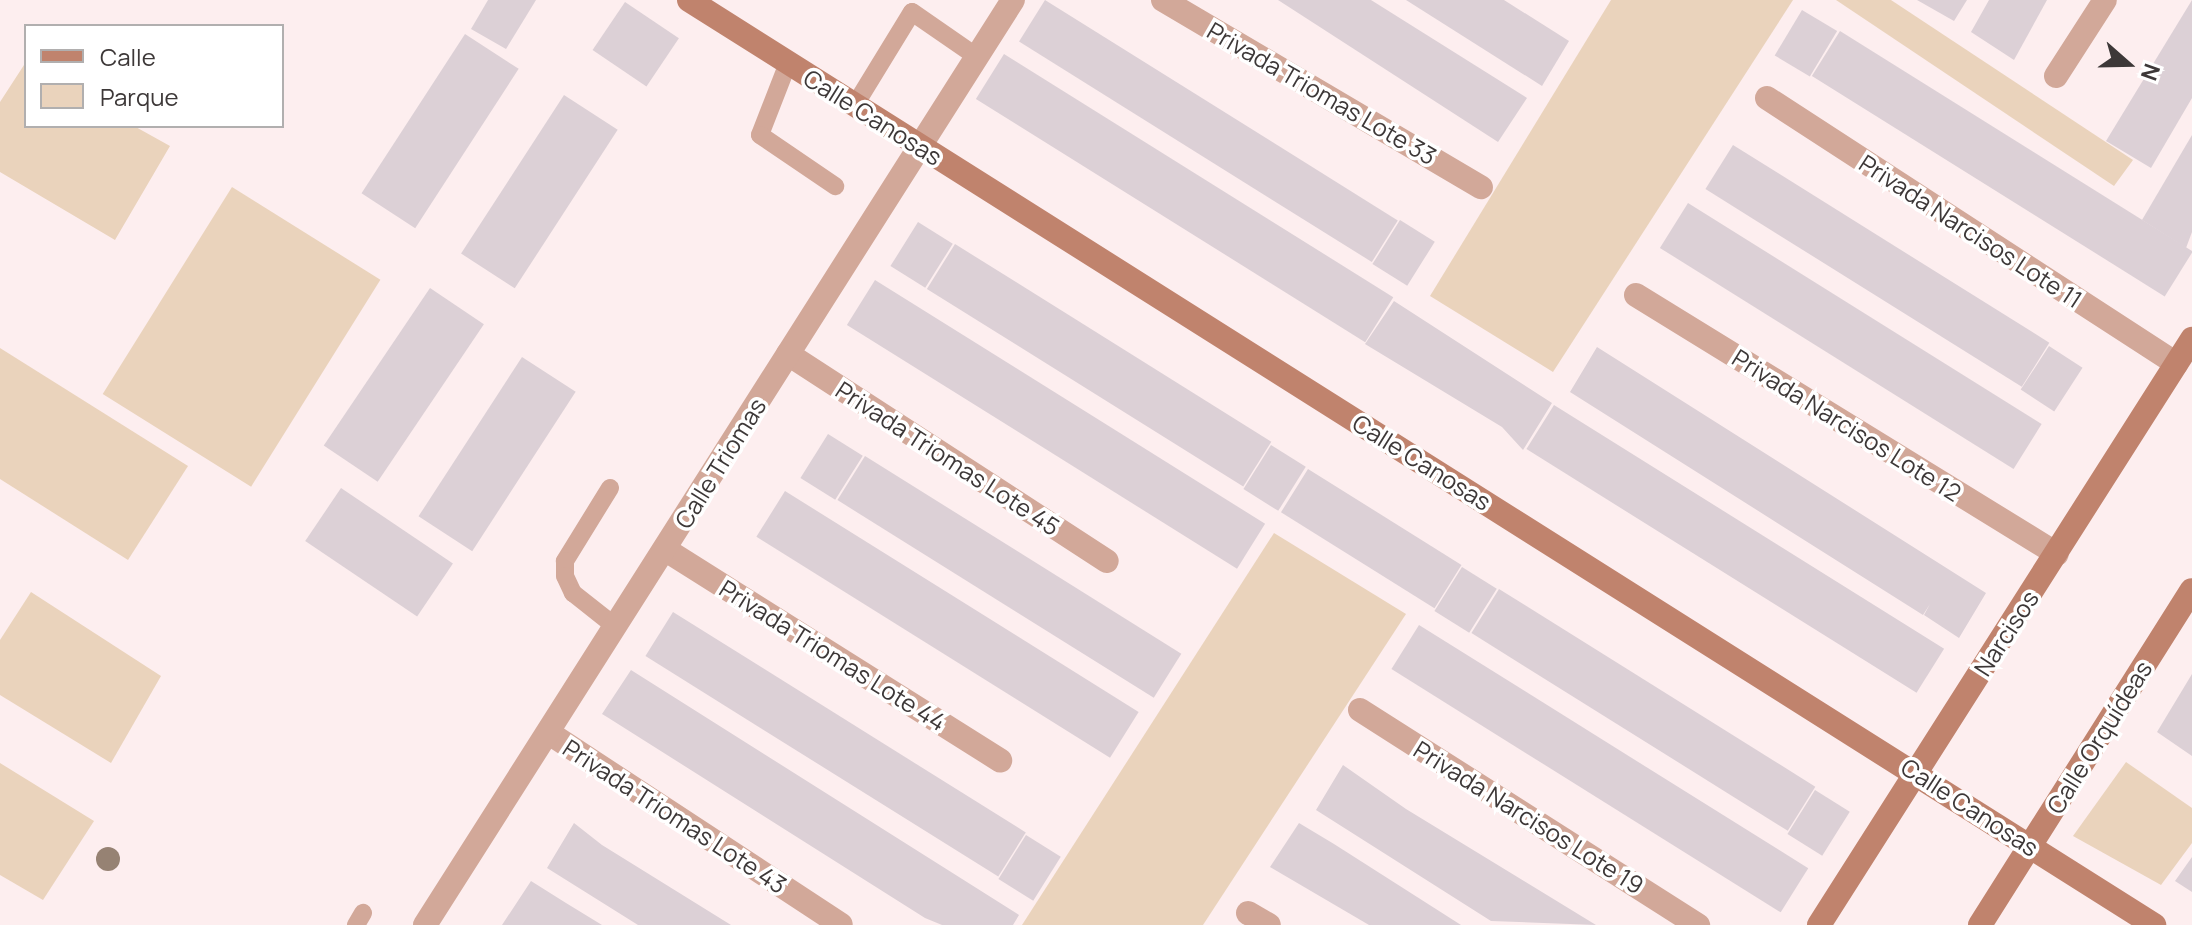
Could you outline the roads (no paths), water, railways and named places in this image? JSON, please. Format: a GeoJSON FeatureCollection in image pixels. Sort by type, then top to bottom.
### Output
{"type":"FeatureCollection","features":[{"type":"Feature","properties":{"kind":"street","name":"Calle Canosas"},"geometry":{"type":"LineString","coordinates":[[689,0],[2154,925]]}},
{"type":"Feature","properties":{"kind":"street","name":"Calle Triomas"},"geometry":{"type":"LineString","coordinates":[[425,925],[1013,0]]}},
{"type":"Feature","properties":{"kind":"street","name":"Privada Triomas Lote 33"},"geometry":{"type":"LineString","coordinates":[[1163,0],[1481,187]]}},
{"type":"Feature","properties":{"kind":"street"},"geometry":{"type":"LineString","coordinates":[[2056,76],[2105,0]]}},
{"type":"Feature","properties":{"kind":"street","name":"Privada Narcisos Lote 11"},"geometry":{"type":"LineString","coordinates":[[1767,98],[2176,364]]}},
{"type":"Feature","properties":{"kind":"street","name":"Privada Narcisos Lote 12"},"geometry":{"type":"LineString","coordinates":[[1636,295],[2057,554]]}},
{"type":"Feature","properties":{"kind":"street","name":"Narcisos"},"geometry":{"type":"LineString","coordinates":[[1819,925],[2192,339]]}},
{"type":"Feature","properties":{"kind":"street","name":"Privada Triomas Lote 45"},"geometry":{"type":"LineString","coordinates":[[788,354],[1107,561]]}},
{"type":"Feature","properties":{"kind":"street","name":"Privada Triomas Lote 44"},"geometry":{"type":"LineString","coordinates":[[666,550],[1000,760]]}},
{"type":"Feature","properties":{"kind":"street","name":"Calle Orquídeas"},"geometry":{"type":"LineString","coordinates":[[1980,925],[2192,590]]}},
{"type":"Feature","properties":{"kind":"street","name":"Privada Narcisos Lote 19"},"geometry":{"type":"LineString","coordinates":[[1360,710],[1698,925]]}},
{"type":"Feature","properties":{"kind":"street","name":"Privada Triomas Lote 43"},"geometry":{"type":"LineString","coordinates":[[549,733],[841,925]]}},
{"type":"Feature","properties":{"kind":"lane"},"geometry":{"type":"LineString","coordinates":[[855,105],[916,6],[977,57]]}},
{"type":"Feature","properties":{"kind":"lane"},"geometry":{"type":"LineString","coordinates":[[788,63],[758,124],[760,135],[835,186]]}},
{"type":"Feature","properties":{"kind":"lane"},"geometry":{"type":"LineString","coordinates":[[610,488],[565,561],[565,576],[573,593],[616,627]]}}]}
